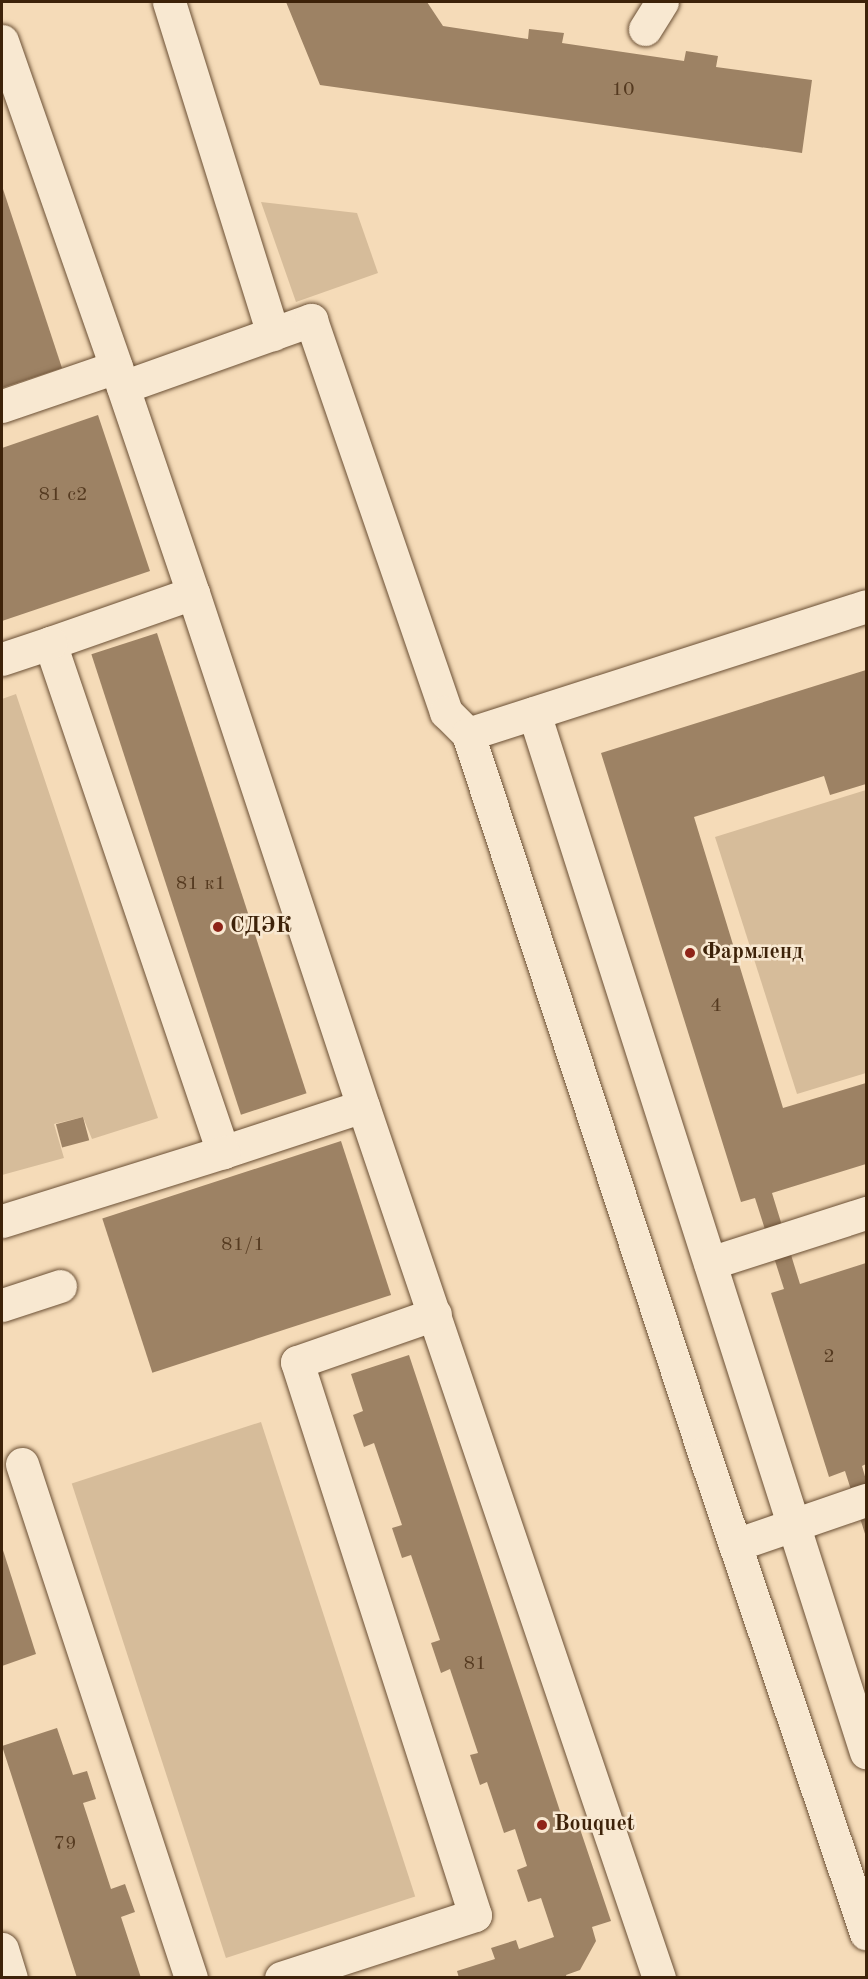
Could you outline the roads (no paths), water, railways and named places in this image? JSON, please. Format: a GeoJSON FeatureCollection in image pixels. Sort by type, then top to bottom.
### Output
{"type":"FeatureCollection","features":[{"type":"Feature","properties":{"kind":"lane"},"geometry":{"type":"LineString","coordinates":[[169,2],[273,334]]}},
{"type":"Feature","properties":{"kind":"lane"},"geometry":{"type":"LineString","coordinates":[[645,29],[662,2]]}},
{"type":"Feature","properties":{"kind":"lane"},"geometry":{"type":"LineString","coordinates":[[2,41],[193,593],[363,1106],[659,1977]]}},
{"type":"Feature","properties":{"kind":"lane"},"geometry":{"type":"LineString","coordinates":[[2,405],[119,377],[273,334],[311,320],[446,712],[468,734],[735,1545],[867,1933]]}},
{"type":"Feature","properties":{"kind":"lane"},"geometry":{"type":"LineString","coordinates":[[2,659],[193,593]]}},
{"type":"Feature","properties":{"kind":"lane"},"geometry":{"type":"LineString","coordinates":[[468,734],[867,606]]}},
{"type":"Feature","properties":{"kind":"lane"},"geometry":{"type":"LineString","coordinates":[[50,643],[223,1152]]}},
{"type":"Feature","properties":{"kind":"lane"},"geometry":{"type":"LineString","coordinates":[[534,713],[867,1752]]}},
{"type":"Feature","properties":{"kind":"lane"},"geometry":{"type":"LineString","coordinates":[[2,1221],[363,1106]]}},
{"type":"Feature","properties":{"kind":"lane"},"geometry":{"type":"LineString","coordinates":[[710,1263],[867,1213]]}},
{"type":"Feature","properties":{"kind":"lane"},"geometry":{"type":"LineString","coordinates":[[2,1305],[60,1286]]}},
{"type":"Feature","properties":{"kind":"lane"},"geometry":{"type":"LineString","coordinates":[[281,1977],[475,1915],[297,1362],[435,1314]]}},
{"type":"Feature","properties":{"kind":"lane"},"geometry":{"type":"LineString","coordinates":[[22,1464],[191,1977]]}},
{"type":"Feature","properties":{"kind":"lane"},"geometry":{"type":"LineString","coordinates":[[735,1545],[867,1500]]}},
{"type":"Feature","properties":{"kind":"lane"},"geometry":{"type":"LineString","coordinates":[[2,1949],[11,1977]]}},
{"type":"Feature","properties":{"kind":"place","name":"СДЭК"},"geometry":{"type":"Point","coordinates":[218,927]}},
{"type":"Feature","properties":{"kind":"place","name":"Фармленд"},"geometry":{"type":"Point","coordinates":[690,953]}},
{"type":"Feature","properties":{"kind":"place","name":"Bouquet"},"geometry":{"type":"Point","coordinates":[542,1825]}}]}
